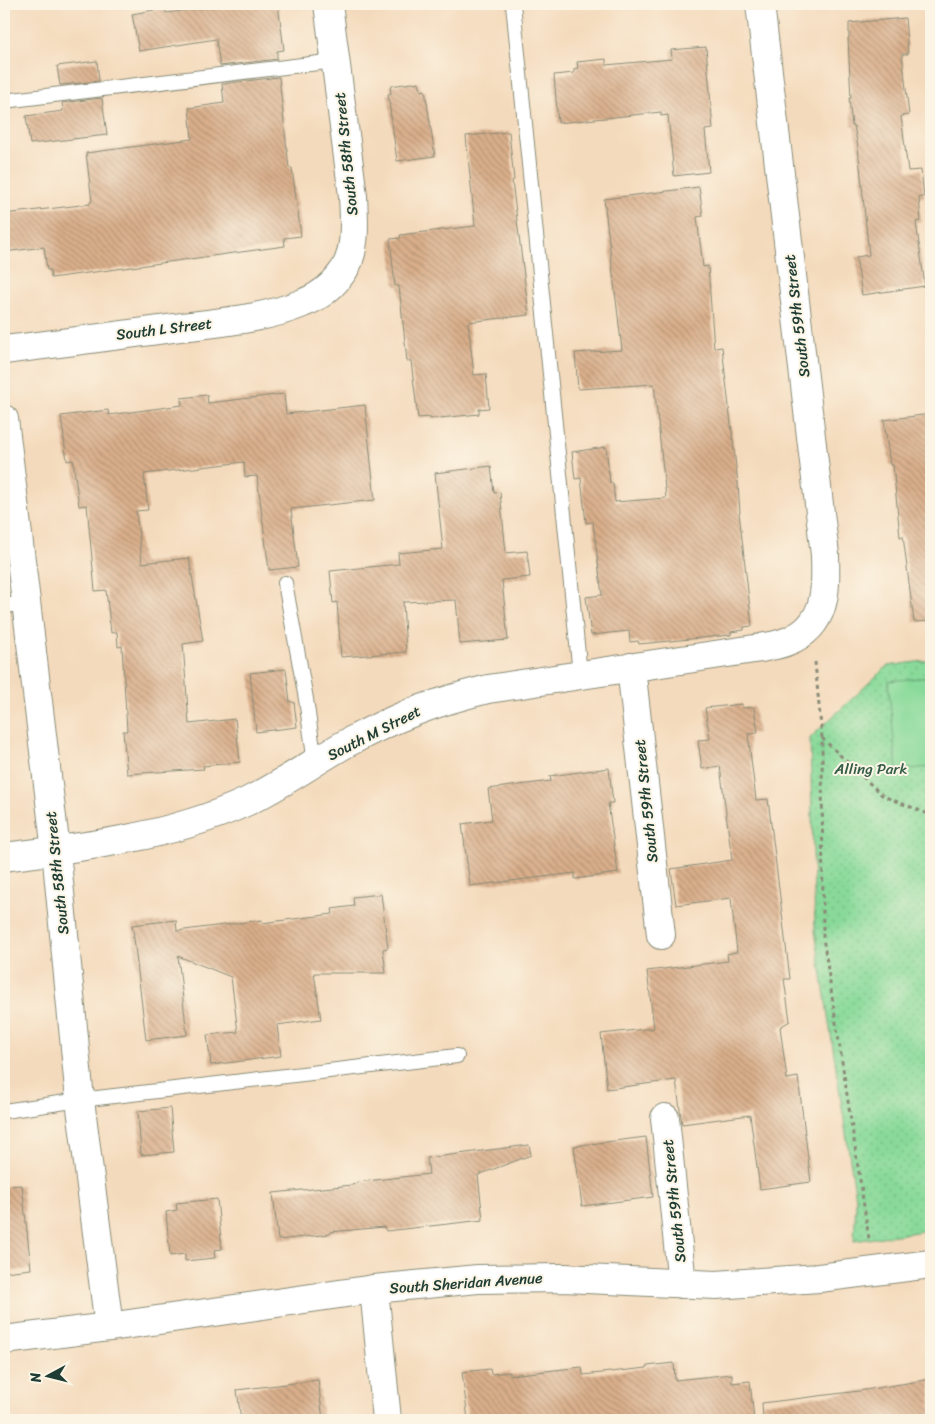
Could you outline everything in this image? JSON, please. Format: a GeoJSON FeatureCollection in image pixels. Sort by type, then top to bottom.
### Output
{"type":"FeatureCollection","features":[{"type":"Feature","properties":{"kind":"street","name":"South 58th Street"},"geometry":{"type":"LineString","coordinates":[[321,294],[335,282],[344,269],[350,255],[354,221],[335,61],[335,4]]}},
{"type":"Feature","properties":{"kind":"street","name":"South 59th Street"},"geometry":{"type":"LineString","coordinates":[[760,4],[825,555],[825,590],[821,607],[811,626]]}},
{"type":"Feature","properties":{"kind":"street","name":"South L Street"},"geometry":{"type":"LineString","coordinates":[[4,350],[264,315],[304,303],[321,294]]}},
{"type":"Feature","properties":{"kind":"street","name":"South 58th Street"},"geometry":{"type":"LineString","coordinates":[[4,418],[15,605],[56,850],[80,1100],[109,1327]]}},
{"type":"Feature","properties":{"kind":"street","name":"South M Street"},"geometry":{"type":"LineString","coordinates":[[4,857],[148,835],[212,816],[288,780],[346,744],[396,718],[449,699],[488,689],[761,648],[787,642],[802,634],[811,626]]}},
{"type":"Feature","properties":{"kind":"street","name":"South 59th Street"},"geometry":{"type":"LineString","coordinates":[[631,667],[661,935]]}},
{"type":"Feature","properties":{"kind":"street","name":"South 59th Street"},"geometry":{"type":"LineString","coordinates":[[665,1118],[682,1284]]}},
{"type":"Feature","properties":{"kind":"street","name":"South Sheridan Avenue"},"geometry":{"type":"LineString","coordinates":[[4,1340],[374,1289],[478,1279],[532,1277],[716,1285],[819,1278],[931,1264]]}},
{"type":"Feature","properties":{"kind":"street"},"geometry":{"type":"LineString","coordinates":[[374,1289],[388,1420]]}},
{"type":"Feature","properties":{"kind":"lane"},"geometry":{"type":"LineString","coordinates":[[513,4],[580,674]]}},
{"type":"Feature","properties":{"kind":"lane"},"geometry":{"type":"LineString","coordinates":[[4,101],[335,61]]}},
{"type":"Feature","properties":{"kind":"lane"},"geometry":{"type":"LineString","coordinates":[[285,584],[306,699],[315,763]]}},
{"type":"Feature","properties":{"kind":"lane"},"geometry":{"type":"LineString","coordinates":[[4,1111],[80,1100],[457,1056]]}},
{"type":"Feature","properties":{"kind":"path"},"geometry":{"type":"LineString","coordinates":[[811,626],[822,738],[823,937],[869,1239]]}},
{"type":"Feature","properties":{"kind":"path"},"geometry":{"type":"LineString","coordinates":[[822,738],[883,796],[931,815]]}},
{"type":"Feature","properties":{"kind":"green space","name":"Alling Park"},"geometry":{"type":"Polygon","coordinates":[[[931,660],[931,1230],[854,1241],[856,1199],[815,931],[810,738],[887,666],[931,660]]]}},
{"type":"Feature","properties":{"kind":"green space"},"geometry":{"type":"Polygon","coordinates":[[[931,677],[931,767],[897,770],[888,681],[931,677]]]}},
{"type":"Feature","properties":{"kind":"building"},"geometry":{"type":"Polygon","coordinates":[[[220,4],[278,4],[284,50],[277,51],[277,59],[220,66],[216,39],[139,51],[132,14],[165,8],[166,13],[221,6],[220,4]]]}},
{"type":"Feature","properties":{"kind":"building"},"geometry":{"type":"Polygon","coordinates":[[[905,18],[908,54],[902,54],[909,115],[901,116],[908,171],[921,170],[924,197],[919,197],[921,221],[916,222],[925,286],[862,295],[856,257],[869,255],[858,147],[854,126],[852,126],[849,98],[851,98],[849,23],[905,18]]]}},
{"type":"Feature","properties":{"kind":"building"},"geometry":{"type":"Polygon","coordinates":[[[706,47],[713,129],[705,130],[709,172],[674,176],[668,115],[661,116],[661,112],[558,123],[554,75],[574,73],[574,69],[578,68],[577,62],[606,59],[606,65],[672,59],[671,50],[706,47]]]}},
{"type":"Feature","properties":{"kind":"building"},"geometry":{"type":"Polygon","coordinates":[[[97,61],[99,81],[60,85],[57,66],[97,61]]]}},
{"type":"Feature","properties":{"kind":"building"},"geometry":{"type":"Polygon","coordinates":[[[279,77],[289,168],[292,168],[301,236],[284,238],[285,246],[51,278],[50,270],[47,270],[44,247],[4,252],[4,214],[90,204],[92,201],[86,153],[192,139],[189,108],[224,103],[222,84],[279,77]]]}},
{"type":"Feature","properties":{"kind":"building"},"geometry":{"type":"Polygon","coordinates":[[[419,82],[421,91],[425,90],[435,156],[397,161],[388,94],[391,94],[390,86],[419,82]]]}},
{"type":"Feature","properties":{"kind":"building"},"geometry":{"type":"Polygon","coordinates":[[[102,98],[107,135],[30,144],[26,116],[63,111],[62,103],[102,98]]]}},
{"type":"Feature","properties":{"kind":"building"},"geometry":{"type":"Polygon","coordinates":[[[509,132],[514,180],[512,181],[529,315],[468,322],[474,375],[486,374],[489,408],[479,409],[479,414],[430,419],[430,417],[418,418],[411,361],[407,361],[399,286],[395,286],[390,239],[401,238],[400,235],[475,226],[466,136],[509,132]]]}},
{"type":"Feature","properties":{"kind":"building"},"geometry":{"type":"Polygon","coordinates":[[[699,187],[703,216],[697,217],[703,267],[708,266],[714,348],[722,347],[752,626],[744,627],[744,630],[731,632],[731,635],[639,644],[638,641],[630,642],[629,631],[591,635],[586,597],[602,595],[593,522],[586,523],[581,478],[575,479],[572,452],[606,447],[610,483],[613,483],[615,502],[666,498],[654,384],[578,389],[575,353],[622,350],[604,199],[699,187]]]}},
{"type":"Feature","properties":{"kind":"building"},"geometry":{"type":"Polygon","coordinates":[[[284,394],[286,414],[365,405],[375,500],[291,509],[298,567],[269,570],[257,476],[245,477],[244,462],[144,474],[148,510],[136,511],[142,563],[189,558],[203,641],[183,644],[189,724],[235,719],[240,762],[203,766],[204,769],[127,774],[123,731],[127,731],[122,646],[118,647],[117,632],[111,633],[106,590],[95,591],[87,505],[79,506],[73,460],[67,461],[61,416],[108,410],[109,415],[182,405],[181,398],[207,395],[208,403],[284,394]]]}},
{"type":"Feature","properties":{"kind":"building"},"geometry":{"type":"Polygon","coordinates":[[[931,414],[931,621],[914,622],[903,536],[900,537],[893,465],[890,465],[884,420],[931,414]]]}},
{"type":"Feature","properties":{"kind":"building"},"geometry":{"type":"Polygon","coordinates":[[[491,466],[494,493],[500,492],[506,553],[527,551],[530,577],[502,580],[508,640],[460,644],[456,600],[403,602],[406,652],[341,657],[337,602],[333,603],[330,571],[399,564],[398,553],[443,549],[435,473],[491,466]]]}},
{"type":"Feature","properties":{"kind":"building"},"geometry":{"type":"Polygon","coordinates":[[[286,669],[290,702],[294,702],[297,727],[256,732],[250,673],[286,669]]]}},
{"type":"Feature","properties":{"kind":"building"},"geometry":{"type":"Polygon","coordinates":[[[742,704],[742,708],[754,707],[758,733],[748,734],[756,800],[768,799],[790,979],[784,979],[790,1021],[780,1027],[787,1079],[798,1077],[811,1182],[760,1189],[750,1115],[682,1124],[676,1080],[607,1089],[601,1034],[654,1028],[647,971],[728,961],[727,954],[737,952],[731,898],[676,905],[671,869],[732,860],[720,766],[702,769],[698,740],[710,739],[705,708],[742,704]]]}},
{"type":"Feature","properties":{"kind":"building"},"geometry":{"type":"Polygon","coordinates":[[[609,768],[613,803],[608,803],[618,873],[575,879],[575,873],[470,886],[462,824],[492,820],[488,789],[551,781],[550,776],[609,768]]]}},
{"type":"Feature","properties":{"kind":"building"},"geometry":{"type":"Polygon","coordinates":[[[381,894],[388,948],[383,949],[386,973],[314,973],[321,1019],[277,1025],[281,1056],[211,1065],[207,1035],[238,1032],[231,977],[178,956],[187,1035],[146,1040],[132,925],[176,920],[177,931],[262,920],[262,923],[333,914],[332,909],[354,906],[353,897],[381,894]]]}},
{"type":"Feature","properties":{"kind":"building"},"geometry":{"type":"Polygon","coordinates":[[[170,1108],[174,1152],[141,1155],[138,1111],[170,1108]]]}},
{"type":"Feature","properties":{"kind":"building"},"geometry":{"type":"Polygon","coordinates":[[[646,1137],[653,1197],[582,1206],[574,1146],[646,1137]]]}},
{"type":"Feature","properties":{"kind":"building"},"geometry":{"type":"Polygon","coordinates":[[[529,1145],[531,1155],[478,1175],[483,1220],[386,1231],[384,1227],[330,1232],[330,1234],[278,1240],[273,1193],[352,1185],[357,1182],[429,1174],[427,1158],[529,1145]]]}},
{"type":"Feature","properties":{"kind":"building"},"geometry":{"type":"Polygon","coordinates":[[[22,1185],[31,1269],[4,1272],[4,1186],[22,1185]]]}},
{"type":"Feature","properties":{"kind":"building"},"geometry":{"type":"Polygon","coordinates":[[[217,1199],[222,1249],[214,1250],[215,1258],[185,1261],[185,1254],[170,1256],[166,1212],[177,1210],[176,1203],[217,1199]]]}},
{"type":"Feature","properties":{"kind":"building"},"geometry":{"type":"Polygon","coordinates":[[[674,1363],[675,1380],[732,1374],[732,1383],[750,1381],[754,1420],[468,1420],[462,1372],[490,1369],[491,1374],[510,1372],[510,1375],[582,1367],[583,1375],[674,1363]]]}},
{"type":"Feature","properties":{"kind":"building"},"geometry":{"type":"Polygon","coordinates":[[[931,1379],[931,1420],[763,1420],[762,1403],[859,1391],[931,1379]]]}},
{"type":"Feature","properties":{"kind":"building"},"geometry":{"type":"Polygon","coordinates":[[[318,1380],[323,1420],[241,1420],[237,1390],[318,1380]]]}}]}
